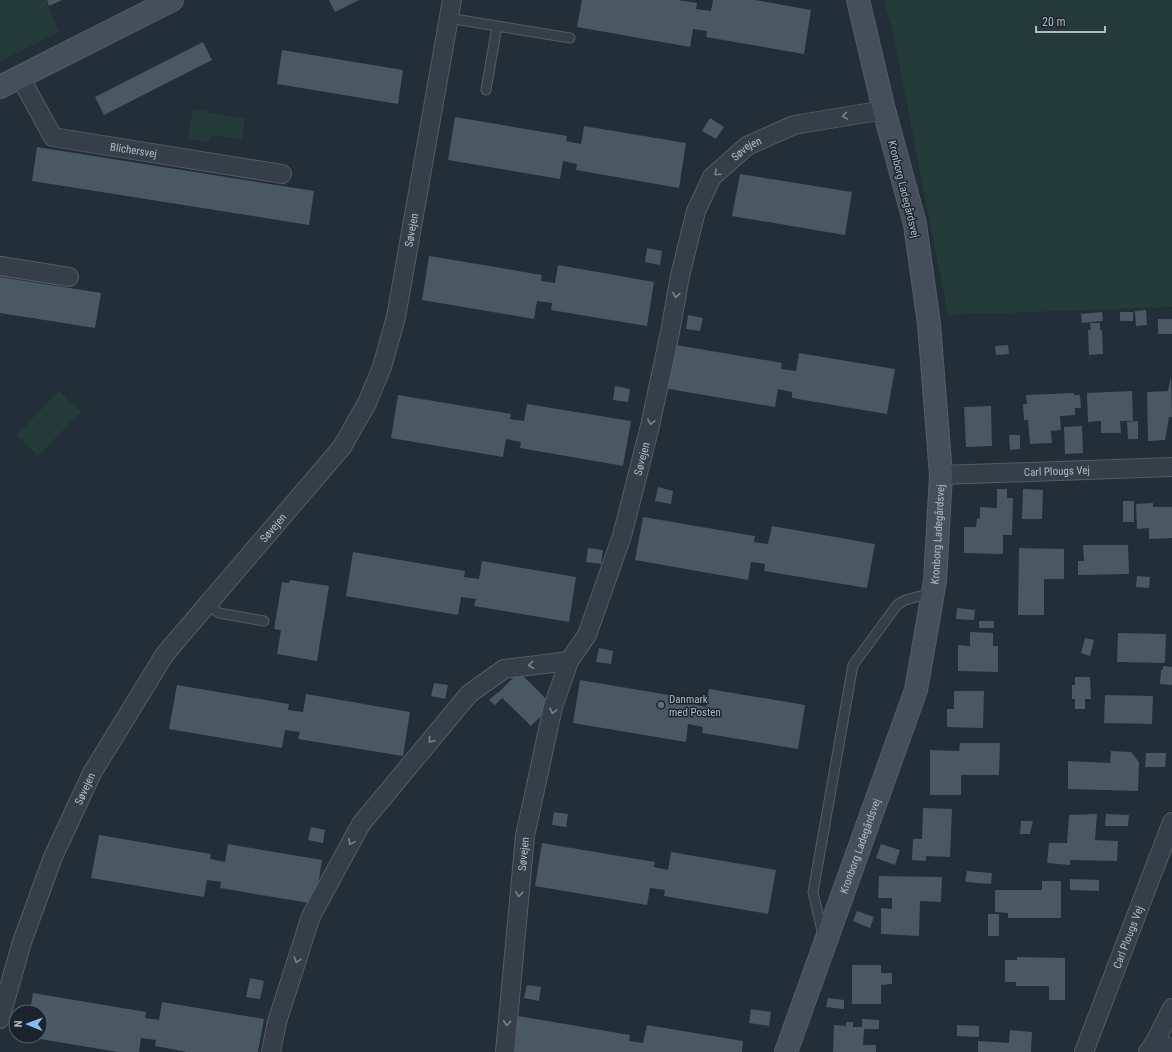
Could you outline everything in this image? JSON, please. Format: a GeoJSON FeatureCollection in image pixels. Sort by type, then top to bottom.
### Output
{"type":"FeatureCollection","features":[{"type":"Feature","properties":{"kind":"street"},"geometry":{"type":"LineString","coordinates":[[0,88],[172,0]]}},
{"type":"Feature","properties":{"kind":"street","name":"Søvejen"},"geometry":{"type":"LineString","coordinates":[[0,1019],[22,942],[53,857],[92,773],[165,654],[342,447],[367,403],[382,367],[396,318],[452,0]]}},
{"type":"Feature","properties":{"kind":"street","name":"Kronborg Ladegårdsvej"},"geometry":{"type":"LineString","coordinates":[[786,1052],[916,690],[935,581],[941,475],[929,324],[914,224],[884,110],[858,0]]}},
{"type":"Feature","properties":{"kind":"street","name":"Blichersvej"},"geometry":{"type":"LineString","coordinates":[[20,77],[53,137],[282,174]]}},
{"type":"Feature","properties":{"kind":"street","name":"Søvejen"},"geometry":{"type":"LineString","coordinates":[[505,1052],[525,836],[553,708],[570,661],[587,635],[622,536],[650,426],[684,261],[696,211],[712,177],[747,146],[794,124],[884,110]]}},
{"type":"Feature","properties":{"kind":"street"},"geometry":{"type":"LineString","coordinates":[[0,266],[69,277]]}},
{"type":"Feature","properties":{"kind":"street","name":"Carl Plougs Vej"},"geometry":{"type":"LineString","coordinates":[[941,475],[1172,467]]}},
{"type":"Feature","properties":{"kind":"street"},"geometry":{"type":"LineString","coordinates":[[270,1052],[277,1022],[311,916],[361,824],[469,694],[504,669],[570,661]]}},
{"type":"Feature","properties":{"kind":"street","name":"Carl Plougs Vej"},"geometry":{"type":"LineString","coordinates":[[1084,1052],[1172,822]]}},
{"type":"Feature","properties":{"kind":"street"},"geometry":{"type":"LineString","coordinates":[[1159,1047],[1172,1008]]}},
{"type":"Feature","properties":{"kind":"lane"},"geometry":{"type":"LineString","coordinates":[[448,18],[570,38]]}},
{"type":"Feature","properties":{"kind":"lane"},"geometry":{"type":"LineString","coordinates":[[486,90],[497,26]]}},
{"type":"Feature","properties":{"kind":"lane"},"geometry":{"type":"LineString","coordinates":[[825,944],[812,892],[853,665],[897,606],[905,600],[933,592]]}},
{"type":"Feature","properties":{"kind":"lane"},"geometry":{"type":"LineString","coordinates":[[208,604],[219,613],[264,621]]}},
{"type":"Feature","properties":{"kind":"green space"},"geometry":{"type":"Polygon","coordinates":[[[0,0],[46,0],[59,32],[0,62],[0,0]]]}},
{"type":"Feature","properties":{"kind":"green space"},"geometry":{"type":"Polygon","coordinates":[[[884,0],[1172,0],[1172,307],[948,315],[893,33],[884,0]]]}},
{"type":"Feature","properties":{"kind":"green space"},"geometry":{"type":"Polygon","coordinates":[[[193,109],[245,119],[242,140],[214,135],[208,142],[188,138],[193,109]]]}},
{"type":"Feature","properties":{"kind":"green space"},"geometry":{"type":"Polygon","coordinates":[[[59,391],[81,412],[38,456],[16,435],[59,391]]]}},
{"type":"Feature","properties":{"kind":"building"},"geometry":{"type":"Polygon","coordinates":[[[47,0],[62,0],[49,6],[47,0]]]}},
{"type":"Feature","properties":{"kind":"building"},"geometry":{"type":"Polygon","coordinates":[[[329,0],[359,0],[335,12],[329,0]]]}},
{"type":"Feature","properties":{"kind":"building"},"geometry":{"type":"Polygon","coordinates":[[[582,0],[678,0],[697,3],[696,9],[711,11],[713,0],[755,0],[811,10],[804,54],[706,37],[707,31],[693,29],[690,47],[577,27],[582,0]]]}},
{"type":"Feature","properties":{"kind":"building"},"geometry":{"type":"Polygon","coordinates":[[[203,42],[212,60],[104,115],[95,97],[203,42]]]}},
{"type":"Feature","properties":{"kind":"building"},"geometry":{"type":"Polygon","coordinates":[[[282,50],[403,70],[398,104],[277,84],[282,50]]]}},
{"type":"Feature","properties":{"kind":"building"},"geometry":{"type":"Polygon","coordinates":[[[455,117],[567,136],[566,141],[581,144],[584,126],[686,143],[679,188],[576,170],[577,164],[563,161],[560,179],[448,160],[455,117]]]}},
{"type":"Feature","properties":{"kind":"building"},"geometry":{"type":"Polygon","coordinates":[[[710,118],[724,127],[716,139],[702,131],[710,118]]]}},
{"type":"Feature","properties":{"kind":"building"},"geometry":{"type":"Polygon","coordinates":[[[37,147],[314,191],[309,225],[32,181],[37,147]]]}},
{"type":"Feature","properties":{"kind":"building"},"geometry":{"type":"Polygon","coordinates":[[[740,174],[852,192],[845,235],[732,216],[740,174]]]}},
{"type":"Feature","properties":{"kind":"building"},"geometry":{"type":"Polygon","coordinates":[[[647,248],[662,251],[660,265],[645,262],[647,248]]]}},
{"type":"Feature","properties":{"kind":"building"},"geometry":{"type":"Polygon","coordinates":[[[429,256],[542,275],[541,281],[555,283],[558,265],[654,282],[647,326],[551,310],[552,303],[537,301],[534,319],[422,300],[429,256]]]}},
{"type":"Feature","properties":{"kind":"building"},"geometry":{"type":"Polygon","coordinates":[[[0,277],[101,293],[95,328],[0,313],[0,277]]]}},
{"type":"Feature","properties":{"kind":"building"},"geometry":{"type":"Polygon","coordinates":[[[1146,310],[1147,325],[1136,326],[1135,311],[1146,310]]]}},
{"type":"Feature","properties":{"kind":"building"},"geometry":{"type":"Polygon","coordinates":[[[1102,312],[1103,321],[1082,323],[1081,314],[1102,312]]]}},
{"type":"Feature","properties":{"kind":"building"},"geometry":{"type":"Polygon","coordinates":[[[1120,312],[1133,312],[1133,321],[1120,321],[1120,312]]]}},
{"type":"Feature","properties":{"kind":"building"},"geometry":{"type":"Polygon","coordinates":[[[688,315],[703,318],[700,331],[686,329],[688,315]]]}},
{"type":"Feature","properties":{"kind":"building"},"geometry":{"type":"Polygon","coordinates":[[[1158,319],[1172,319],[1172,334],[1158,334],[1158,319]]]}},
{"type":"Feature","properties":{"kind":"building"},"geometry":{"type":"Polygon","coordinates":[[[1090,323],[1100,323],[1100,330],[1102,330],[1103,354],[1089,355],[1088,330],[1091,330],[1090,323]]]}},
{"type":"Feature","properties":{"kind":"building"},"geometry":{"type":"Polygon","coordinates":[[[670,344],[782,363],[781,369],[796,371],[799,353],[895,369],[887,414],[792,398],[792,392],[778,389],[775,407],[663,388],[670,344]]]}},
{"type":"Feature","properties":{"kind":"building"},"geometry":{"type":"Polygon","coordinates":[[[1008,345],[1009,354],[996,355],[995,346],[1008,345]]]}},
{"type":"Feature","properties":{"kind":"building"},"geometry":{"type":"Polygon","coordinates":[[[1171,376],[1172,417],[1169,417],[1165,440],[1148,441],[1147,392],[1168,391],[1171,376]]]}},
{"type":"Feature","properties":{"kind":"building"},"geometry":{"type":"Polygon","coordinates":[[[615,386],[630,389],[628,402],[613,400],[615,386]]]}},
{"type":"Feature","properties":{"kind":"building"},"geometry":{"type":"Polygon","coordinates":[[[1132,391],[1133,421],[1120,421],[1121,433],[1101,433],[1101,421],[1088,422],[1087,393],[1132,391]]]}},
{"type":"Feature","properties":{"kind":"building"},"geometry":{"type":"Polygon","coordinates":[[[1074,393],[1074,395],[1080,395],[1081,408],[1075,408],[1075,415],[1060,416],[1061,430],[1051,431],[1052,443],[1030,444],[1028,420],[1024,420],[1023,404],[1027,404],[1026,395],[1074,393]]]}},
{"type":"Feature","properties":{"kind":"building"},"geometry":{"type":"Polygon","coordinates":[[[398,395],[511,414],[510,419],[524,421],[527,404],[631,421],[623,466],[520,448],[521,442],[506,439],[503,457],[391,438],[398,395]]]}},
{"type":"Feature","properties":{"kind":"building"},"geometry":{"type":"Polygon","coordinates":[[[991,406],[992,446],[966,447],[964,407],[991,406]]]}},
{"type":"Feature","properties":{"kind":"building"},"geometry":{"type":"Polygon","coordinates":[[[1138,421],[1138,439],[1128,439],[1127,422],[1138,421]]]}},
{"type":"Feature","properties":{"kind":"building"},"geometry":{"type":"Polygon","coordinates":[[[1082,426],[1083,453],[1065,454],[1064,427],[1082,426]]]}},
{"type":"Feature","properties":{"kind":"building"},"geometry":{"type":"Polygon","coordinates":[[[1009,435],[1020,435],[1020,449],[1010,450],[1009,435]]]}},
{"type":"Feature","properties":{"kind":"building"},"geometry":{"type":"Polygon","coordinates":[[[658,487],[673,491],[671,504],[655,501],[658,487]]]}},
{"type":"Feature","properties":{"kind":"building"},"geometry":{"type":"Polygon","coordinates":[[[997,489],[1007,489],[1007,498],[1013,498],[1012,535],[1003,535],[1003,554],[964,553],[964,527],[976,527],[977,518],[980,519],[980,507],[997,508],[997,489]]]}},
{"type":"Feature","properties":{"kind":"building"},"geometry":{"type":"Polygon","coordinates":[[[1023,489],[1043,490],[1042,519],[1022,519],[1023,489]]]}},
{"type":"Feature","properties":{"kind":"building"},"geometry":{"type":"Polygon","coordinates":[[[1123,501],[1134,501],[1134,522],[1123,522],[1123,501]]]}},
{"type":"Feature","properties":{"kind":"building"},"geometry":{"type":"Polygon","coordinates":[[[1153,503],[1153,507],[1172,507],[1172,538],[1149,539],[1149,528],[1137,529],[1136,504],[1153,503]]]}},
{"type":"Feature","properties":{"kind":"building"},"geometry":{"type":"Polygon","coordinates":[[[643,517],[755,536],[754,542],[768,544],[772,526],[875,544],[867,588],[764,571],[765,564],[751,562],[748,580],[635,560],[643,517]]]}},
{"type":"Feature","properties":{"kind":"building"},"geometry":{"type":"Polygon","coordinates":[[[1083,545],[1128,545],[1129,574],[1078,575],[1078,561],[1084,561],[1083,545]]]}},
{"type":"Feature","properties":{"kind":"building"},"geometry":{"type":"Polygon","coordinates":[[[588,548],[603,550],[601,564],[586,562],[588,548]]]}},
{"type":"Feature","properties":{"kind":"building"},"geometry":{"type":"Polygon","coordinates":[[[1019,548],[1064,549],[1064,579],[1044,579],[1044,615],[1018,615],[1019,548]]]}},
{"type":"Feature","properties":{"kind":"building"},"geometry":{"type":"Polygon","coordinates":[[[353,552],[465,571],[464,577],[479,579],[482,561],[576,577],[569,622],[474,606],[476,599],[461,597],[458,615],[346,596],[353,552]]]}},
{"type":"Feature","properties":{"kind":"building"},"geometry":{"type":"Polygon","coordinates":[[[1137,576],[1150,577],[1149,588],[1136,587],[1137,576]]]}},
{"type":"Feature","properties":{"kind":"building"},"geometry":{"type":"Polygon","coordinates":[[[290,580],[329,586],[317,661],[277,654],[281,630],[274,629],[282,582],[289,583],[290,580]]]}},
{"type":"Feature","properties":{"kind":"building"},"geometry":{"type":"Polygon","coordinates":[[[957,608],[975,610],[974,620],[956,619],[957,608]]]}},
{"type":"Feature","properties":{"kind":"building"},"geometry":{"type":"Polygon","coordinates":[[[979,621],[994,621],[994,628],[979,628],[979,621]]]}},
{"type":"Feature","properties":{"kind":"building"},"geometry":{"type":"Polygon","coordinates":[[[970,632],[993,633],[993,646],[998,646],[998,672],[958,671],[958,645],[970,646],[970,632]]]}},
{"type":"Feature","properties":{"kind":"building"},"geometry":{"type":"Polygon","coordinates":[[[1118,633],[1166,634],[1165,663],[1117,662],[1118,633]]]}},
{"type":"Feature","properties":{"kind":"building"},"geometry":{"type":"Polygon","coordinates":[[[1085,638],[1094,640],[1090,656],[1081,653],[1085,638]]]}},
{"type":"Feature","properties":{"kind":"building"},"geometry":{"type":"Polygon","coordinates":[[[599,648],[613,651],[611,664],[596,662],[599,648]]]}},
{"type":"Feature","properties":{"kind":"building"},"geometry":{"type":"Polygon","coordinates":[[[1163,666],[1172,667],[1172,685],[1160,684],[1161,670],[1163,670],[1163,666]]]}},
{"type":"Feature","properties":{"kind":"building"},"geometry":{"type":"Polygon","coordinates":[[[519,672],[552,705],[531,726],[502,698],[495,705],[489,700],[519,672]]]}},
{"type":"Feature","properties":{"kind":"building"},"geometry":{"type":"Polygon","coordinates":[[[1075,677],[1090,677],[1091,699],[1085,699],[1085,709],[1075,709],[1075,699],[1072,699],[1072,685],[1075,685],[1075,677]]]}},
{"type":"Feature","properties":{"kind":"building"},"geometry":{"type":"Polygon","coordinates":[[[580,680],[693,699],[692,704],[706,707],[709,689],[805,705],[798,749],[702,733],[703,727],[688,724],[686,742],[573,723],[580,680]]]}},
{"type":"Feature","properties":{"kind":"building"},"geometry":{"type":"Polygon","coordinates":[[[434,683],[448,685],[445,699],[431,696],[434,683]]]}},
{"type":"Feature","properties":{"kind":"building"},"geometry":{"type":"Polygon","coordinates":[[[177,685],[289,704],[288,710],[303,712],[306,694],[410,712],[403,756],[298,739],[300,732],[285,730],[282,748],[169,729],[177,685]]]}},
{"type":"Feature","properties":{"kind":"building"},"geometry":{"type":"Polygon","coordinates":[[[954,691],[984,691],[983,728],[947,727],[947,709],[954,709],[954,691]]]}},
{"type":"Feature","properties":{"kind":"building"},"geometry":{"type":"Polygon","coordinates":[[[1105,695],[1153,696],[1152,724],[1104,723],[1105,695]]]}},
{"type":"Feature","properties":{"kind":"building"},"geometry":{"type":"Polygon","coordinates":[[[960,743],[1000,743],[999,775],[961,775],[961,795],[930,795],[930,750],[959,751],[960,743]]]}},
{"type":"Feature","properties":{"kind":"building"},"geometry":{"type":"Polygon","coordinates":[[[1111,751],[1131,752],[1139,762],[1138,791],[1068,789],[1068,761],[1110,763],[1111,751]]]}},
{"type":"Feature","properties":{"kind":"building"},"geometry":{"type":"Polygon","coordinates":[[[1146,753],[1166,753],[1165,767],[1145,767],[1146,753]]]}},
{"type":"Feature","properties":{"kind":"building"},"geometry":{"type":"Polygon","coordinates":[[[923,808],[952,809],[950,857],[926,856],[926,861],[912,860],[913,839],[922,839],[923,808]]]}},
{"type":"Feature","properties":{"kind":"building"},"geometry":{"type":"Polygon","coordinates":[[[554,812],[568,814],[566,827],[552,825],[554,812]]]}},
{"type":"Feature","properties":{"kind":"building"},"geometry":{"type":"Polygon","coordinates":[[[1097,814],[1095,840],[1118,841],[1117,861],[1070,860],[1070,865],[1047,863],[1049,843],[1067,843],[1069,815],[1097,814]]]}},
{"type":"Feature","properties":{"kind":"building"},"geometry":{"type":"Polygon","coordinates":[[[1106,814],[1129,815],[1128,826],[1105,826],[1106,814]]]}},
{"type":"Feature","properties":{"kind":"building"},"geometry":{"type":"Polygon","coordinates":[[[1021,821],[1033,821],[1030,834],[1020,834],[1021,821]]]}},
{"type":"Feature","properties":{"kind":"building"},"geometry":{"type":"Polygon","coordinates":[[[311,827],[325,830],[323,843],[308,840],[311,827]]]}},
{"type":"Feature","properties":{"kind":"building"},"geometry":{"type":"Polygon","coordinates":[[[99,835],[211,854],[210,859],[225,862],[228,844],[322,860],[315,904],[220,888],[221,882],[207,880],[204,897],[91,878],[99,835]]]}},
{"type":"Feature","properties":{"kind":"building"},"geometry":{"type":"Polygon","coordinates":[[[542,843],[655,862],[654,867],[668,870],[671,852],[776,870],[768,914],[664,896],[665,890],[650,888],[647,905],[535,886],[542,843]]]}},
{"type":"Feature","properties":{"kind":"building"},"geometry":{"type":"Polygon","coordinates":[[[881,844],[900,850],[895,865],[876,858],[881,844]]]}},
{"type":"Feature","properties":{"kind":"building"},"geometry":{"type":"Polygon","coordinates":[[[967,871],[992,873],[991,884],[965,882],[967,871]]]}},
{"type":"Feature","properties":{"kind":"building"},"geometry":{"type":"Polygon","coordinates":[[[879,876],[942,877],[941,902],[920,901],[919,936],[881,934],[881,908],[892,909],[892,898],[878,898],[879,876]]]}},
{"type":"Feature","properties":{"kind":"building"},"geometry":{"type":"Polygon","coordinates":[[[1070,879],[1099,880],[1099,891],[1070,890],[1070,879]]]}},
{"type":"Feature","properties":{"kind":"building"},"geometry":{"type":"Polygon","coordinates":[[[1042,881],[1061,881],[1061,918],[1008,918],[1008,913],[995,912],[995,890],[1042,890],[1042,881]]]}},
{"type":"Feature","properties":{"kind":"building"},"geometry":{"type":"Polygon","coordinates":[[[857,911],[874,917],[870,928],[853,921],[857,911]]]}},
{"type":"Feature","properties":{"kind":"building"},"geometry":{"type":"Polygon","coordinates":[[[988,914],[999,914],[999,936],[988,936],[988,914]]]}},
{"type":"Feature","properties":{"kind":"building"},"geometry":{"type":"Polygon","coordinates":[[[1017,957],[1065,958],[1065,1000],[1049,1000],[1049,986],[1016,986],[1016,982],[1005,982],[1005,960],[1017,960],[1017,957]]]}},
{"type":"Feature","properties":{"kind":"building"},"geometry":{"type":"Polygon","coordinates":[[[852,965],[881,965],[881,973],[892,973],[892,984],[881,985],[881,1004],[852,1004],[852,965]]]}},
{"type":"Feature","properties":{"kind":"building"},"geometry":{"type":"Polygon","coordinates":[[[250,978],[264,981],[260,999],[246,997],[250,978]]]}},
{"type":"Feature","properties":{"kind":"building"},"geometry":{"type":"Polygon","coordinates":[[[527,985],[541,987],[539,1001],[524,998],[527,985]]]}},
{"type":"Feature","properties":{"kind":"building"},"geometry":{"type":"Polygon","coordinates":[[[33,993],[146,1012],[145,1018],[159,1020],[162,1002],[264,1019],[258,1052],[187,1052],[155,1046],[156,1040],[141,1038],[139,1052],[118,1052],[48,1040],[48,1004],[31,1004],[33,993]]]}},
{"type":"Feature","properties":{"kind":"building"},"geometry":{"type":"Polygon","coordinates":[[[828,998],[844,1000],[844,1009],[826,1007],[828,998]]]}},
{"type":"Feature","properties":{"kind":"building"},"geometry":{"type":"Polygon","coordinates":[[[751,1009],[771,1012],[769,1026],[749,1023],[751,1009]]]}},
{"type":"Feature","properties":{"kind":"building"},"geometry":{"type":"Polygon","coordinates":[[[518,1016],[630,1035],[629,1041],[643,1043],[647,1025],[743,1041],[742,1052],[511,1052],[518,1016]]]}},
{"type":"Feature","properties":{"kind":"building"},"geometry":{"type":"Polygon","coordinates":[[[862,1019],[879,1020],[879,1029],[864,1029],[863,1045],[876,1045],[876,1052],[833,1052],[834,1025],[846,1026],[846,1022],[853,1022],[853,1027],[862,1027],[862,1019]]]}},
{"type":"Feature","properties":{"kind":"building"},"geometry":{"type":"Polygon","coordinates":[[[957,1025],[979,1026],[979,1037],[957,1036],[957,1025]]]}},
{"type":"Feature","properties":{"kind":"building"},"geometry":{"type":"Polygon","coordinates":[[[1010,1030],[1032,1032],[1031,1052],[978,1052],[978,1041],[1009,1043],[1010,1030]]]}},
{"type":"Feature","properties":{"kind":"place","name":"Danmark med Posten"},"geometry":{"type":"Point","coordinates":[661,705]}}]}
